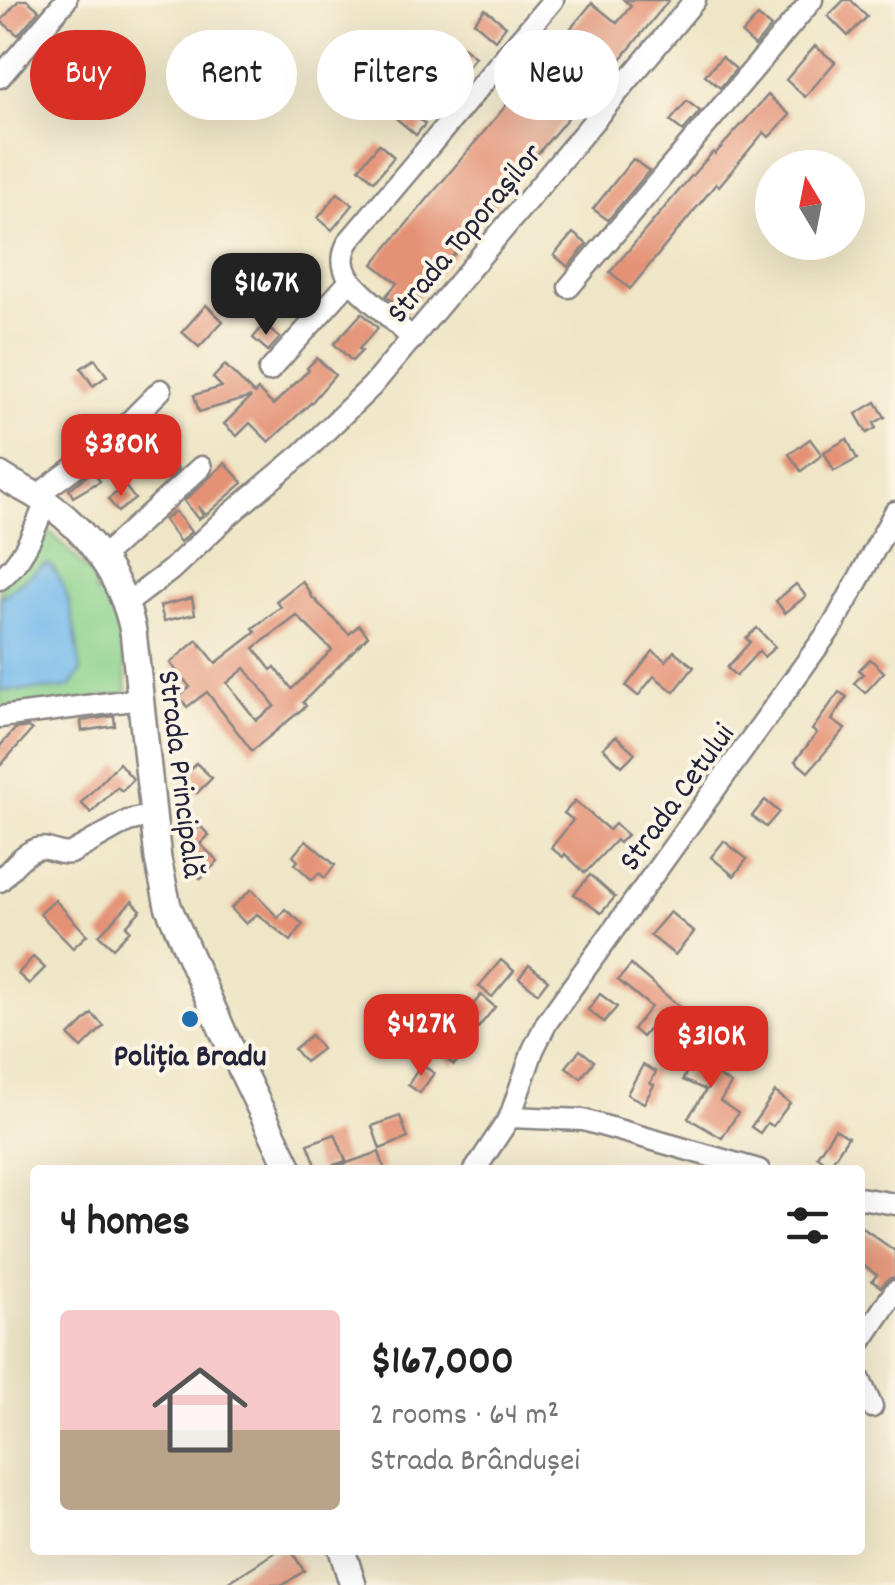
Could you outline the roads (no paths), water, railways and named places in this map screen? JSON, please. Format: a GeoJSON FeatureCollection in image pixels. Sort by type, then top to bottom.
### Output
{"type":"FeatureCollection","features":[{"type":"Feature","properties":{"kind":"main road","name":"Strada Principală"},"geometry":{"type":"LineString","coordinates":[[0,475],[41,499],[84,537],[102,557],[126,604],[133,631],[158,859],[168,906],[288,1165]]}},
{"type":"Feature","properties":{"kind":"main road"},"geometry":{"type":"LineString","coordinates":[[343,1555],[352,1585]]}},
{"type":"Feature","properties":{"kind":"street"},"geometry":{"type":"LineString","coordinates":[[0,77],[66,0]]}},
{"type":"Feature","properties":{"kind":"street"},"geometry":{"type":"LineString","coordinates":[[413,339],[350,281],[343,251],[553,0]]}},
{"type":"Feature","properties":{"kind":"street","name":"Strada Toporașilor"},"geometry":{"type":"LineString","coordinates":[[126,604],[171,570],[372,386],[694,0]]}},
{"type":"Feature","properties":{"kind":"street"},"geometry":{"type":"LineString","coordinates":[[570,286],[812,0]]}},
{"type":"Feature","properties":{"kind":"street"},"geometry":{"type":"LineString","coordinates":[[269,371],[350,281]]}},
{"type":"Feature","properties":{"kind":"street"},"geometry":{"type":"LineString","coordinates":[[0,579],[26,550],[41,499],[108,444],[161,390]]}},
{"type":"Feature","properties":{"kind":"street"},"geometry":{"type":"LineString","coordinates":[[102,557],[202,467]]}},
{"type":"Feature","properties":{"kind":"street","name":"Strada Cetului"},"geometry":{"type":"LineString","coordinates":[[477,1165],[510,1118],[528,1062],[547,1022],[834,624],[895,512]]}},
{"type":"Feature","properties":{"kind":"street"},"geometry":{"type":"LineString","coordinates":[[4,720],[141,699]]}},
{"type":"Feature","properties":{"kind":"street"},"geometry":{"type":"LineString","coordinates":[[0,880],[32,850],[46,848],[62,855],[71,854],[128,821],[153,815]]}},
{"type":"Feature","properties":{"kind":"street"},"geometry":{"type":"LineString","coordinates":[[510,1118],[583,1120],[741,1165]]}},
{"type":"Feature","properties":{"kind":"street"},"geometry":{"type":"LineString","coordinates":[[865,1199],[895,1204]]}},
{"type":"Feature","properties":{"kind":"street"},"geometry":{"type":"LineString","coordinates":[[865,1336],[895,1291]]}},
{"type":"Feature","properties":{"kind":"street"},"geometry":{"type":"LineString","coordinates":[[865,1391],[872,1407]]}},
{"type":"Feature","properties":{"kind":"water"},"geometry":{"type":"Polygon","coordinates":[[[48,564],[68,599],[81,672],[71,686],[61,689],[0,691],[0,598],[48,564]]]}},
{"type":"Feature","properties":{"kind":"place","name":"Poliția Bradu"},"geometry":{"type":"Point","coordinates":[190,1019]}}]}
